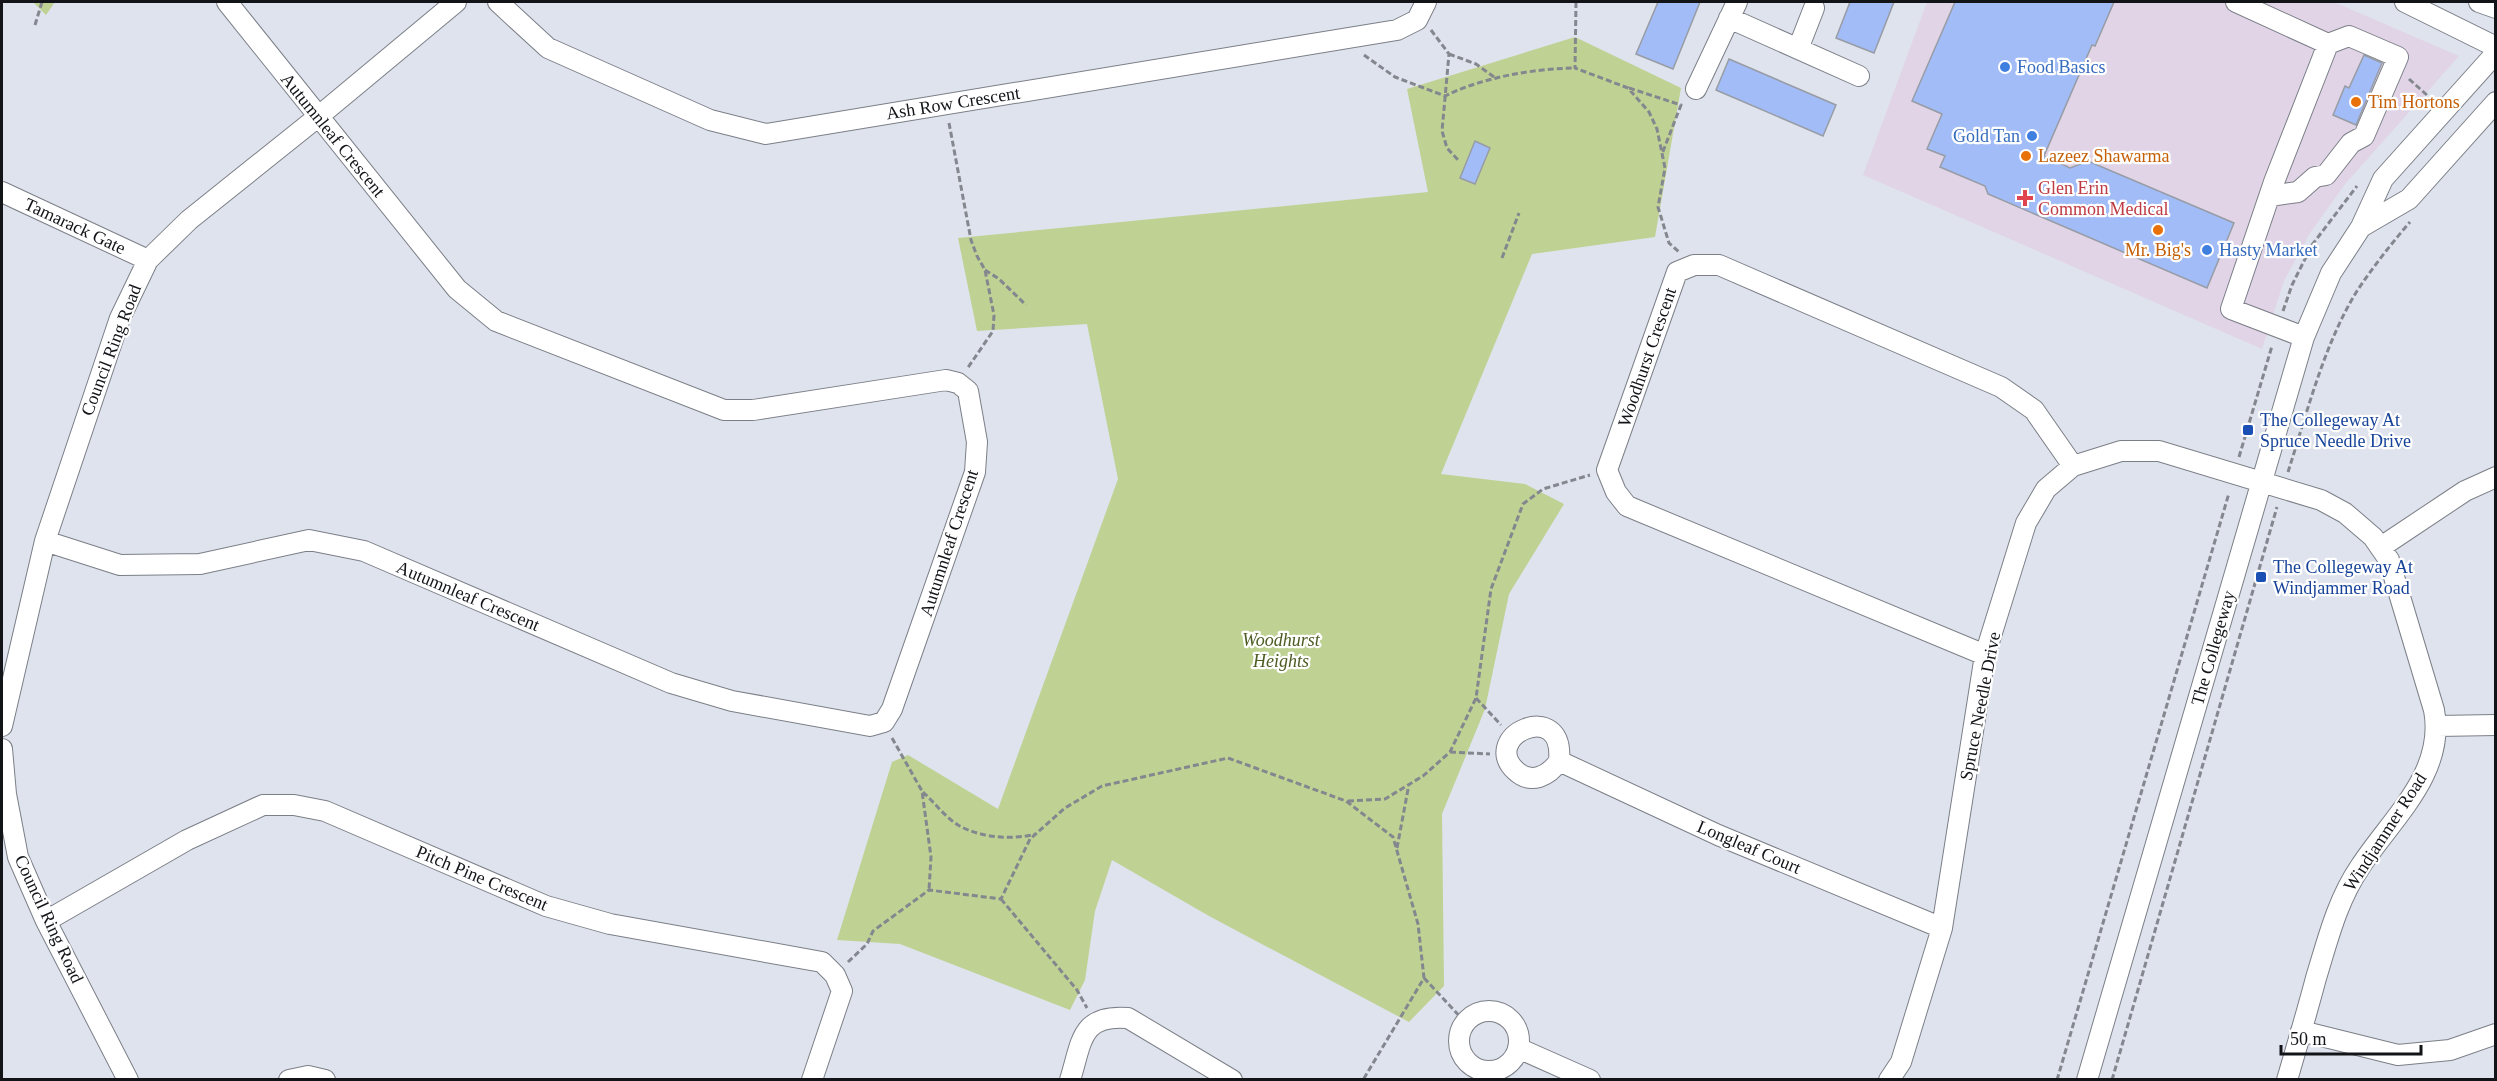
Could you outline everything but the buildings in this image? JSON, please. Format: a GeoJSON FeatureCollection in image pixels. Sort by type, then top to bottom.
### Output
{"type":"FeatureCollection","features":[{"type":"Feature","properties":{"kind":"street","name":"Autumnleaf Crescent"},"geometry":{"type":"LineString","coordinates":[[45,540],[120,565],[200,564],[309,540],[364,551],[671,683],[732,701],[870,726],[884,722],[892,709],[975,472],[977,442],[968,391],[958,383],[946,380],[753,410],[724,410],[496,321],[457,289],[227,2]]}},
{"type":"Feature","properties":{"kind":"street","name":"Council Ring Road"},"geometry":{"type":"LineString","coordinates":[[2,726],[45,540],[116,329],[148,260],[189,220],[456,2]]}},
{"type":"Feature","properties":{"kind":"street","name":"Ash Row Crescent"},"geometry":{"type":"LineString","coordinates":[[498,2],[549,48],[710,120],[766,134],[1402,29],[1423,9]]}},
{"type":"Feature","properties":{"kind":"street"},"geometry":{"type":"LineString","coordinates":[[2236,2],[2328,44],[2349,36],[2398,57],[2364,136],[2351,143],[2326,175],[2315,177],[2298,192],[2270,196]]}},
{"type":"Feature","properties":{"kind":"street"},"geometry":{"type":"LineString","coordinates":[[2405,2],[2496,47]]}},
{"type":"Feature","properties":{"kind":"street"},"geometry":{"type":"LineString","coordinates":[[2479,2],[2496,8]]}},
{"type":"Feature","properties":{"kind":"street"},"geometry":{"type":"LineString","coordinates":[[1798,49],[1810,4]]}},
{"type":"Feature","properties":{"kind":"street"},"geometry":{"type":"LineString","coordinates":[[1696,89],[1733,10],[1798,49],[1859,76]]}},
{"type":"Feature","properties":{"kind":"street"},"geometry":{"type":"LineString","coordinates":[[2304,337],[2231,309],[2270,196],[2328,44]]}},
{"type":"Feature","properties":{"kind":"street","name":"The Collegeway"},"geometry":{"type":"LineString","coordinates":[[2087,1080],[2304,337],[2331,273],[2361,227],[2383,179],[2496,53]]}},
{"type":"Feature","properties":{"kind":"street","name":"The Collegeway"},"geometry":{"type":"LineString","coordinates":[[2361,227],[2409,199],[2496,102]]}},
{"type":"Feature","properties":{"kind":"street","name":"Tamarack Gate"},"geometry":{"type":"LineString","coordinates":[[2,192],[148,260]]}},
{"type":"Feature","properties":{"kind":"street"},"geometry":{"type":"LineString","coordinates":[[1694,266],[1719,265],[2001,387],[2034,410],[2073,466]]}},
{"type":"Feature","properties":{"kind":"street","name":"Woodhurst Crescent"},"geometry":{"type":"LineString","coordinates":[[1607,470],[1677,272],[1694,266]]}},
{"type":"Feature","properties":{"kind":"street","name":"Spruce Needle Drive"},"geometry":{"type":"LineString","coordinates":[[1889,1080],[1901,1062],[1942,928],[1985,655],[2026,523],[2046,489],[2073,466],[2121,451],[2159,451],[2261,483]]}},
{"type":"Feature","properties":{"kind":"street"},"geometry":{"type":"LineString","coordinates":[[1607,470],[1616,492],[1627,506],[1985,655]]}},
{"type":"Feature","properties":{"kind":"street"},"geometry":{"type":"LineString","coordinates":[[2381,547],[2465,491],[2496,477]]}},
{"type":"Feature","properties":{"kind":"street","name":"Windjammer Road"},"geometry":{"type":"LineString","coordinates":[[2261,483],[2321,500],[2333,506],[2360,524],[2381,547],[2395,574],[2437,726],[2430,761],[2423,779],[2361,866],[2344,894],[2332,923],[2288,1080]]}},
{"type":"Feature","properties":{"kind":"street"},"geometry":{"type":"LineString","coordinates":[[2437,726],[2496,725]]}},
{"type":"Feature","properties":{"kind":"street"},"geometry":{"type":"LineString","coordinates":[[1531,726],[1544,728],[1554,736],[1560,748],[1559,761],[1545,776],[1524,777],[1515,771],[1509,762],[1510,741],[1518,731],[1531,726]]}},
{"type":"Feature","properties":{"kind":"street","name":"Council Ring Road"},"geometry":{"type":"LineString","coordinates":[[2,749],[6,794],[18,857],[46,921],[129,1080]]}},
{"type":"Feature","properties":{"kind":"street","name":"Longleaf Court"},"geometry":{"type":"LineString","coordinates":[[1559,761],[1718,835],[1942,928]]}},
{"type":"Feature","properties":{"kind":"street","name":"Pitch Pine Crescent"},"geometry":{"type":"LineString","coordinates":[[46,921],[187,840],[263,805],[294,805],[325,811],[546,906],[609,924],[822,962],[835,975]]}},
{"type":"Feature","properties":{"kind":"street"},"geometry":{"type":"LineString","coordinates":[[812,1080],[842,991],[835,975]]}},
{"type":"Feature","properties":{"kind":"street"},"geometry":{"type":"LineString","coordinates":[[1482,1012],[1502,1014],[1510,1020],[1516,1028],[1518,1048],[1514,1058],[1497,1071],[1475,1069],[1461,1053],[1458,1043],[1465,1022],[1482,1012]]}},
{"type":"Feature","properties":{"kind":"street"},"geometry":{"type":"LineString","coordinates":[[1070,1080],[1086,1030],[1095,1022],[1112,1017],[1128,1018],[1232,1080]]}},
{"type":"Feature","properties":{"kind":"street"},"geometry":{"type":"LineString","coordinates":[[2301,1031],[2398,1055],[2450,1050],[2496,1034]]}},
{"type":"Feature","properties":{"kind":"street"},"geometry":{"type":"LineString","coordinates":[[1518,1048],[1590,1080]]}},
{"type":"Feature","properties":{"kind":"street"},"geometry":{"type":"LineString","coordinates":[[289,1080],[308,1076],[325,1080]]}},
{"type":"Feature","properties":{"kind":"path"},"geometry":{"type":"LineString","coordinates":[[35,25],[42,2]]}},
{"type":"Feature","properties":{"kind":"path"},"geometry":{"type":"LineString","coordinates":[[1575,68],[1576,2]]}},
{"type":"Feature","properties":{"kind":"path"},"geometry":{"type":"LineString","coordinates":[[1423,9],[1449,54],[1442,131],[1447,148],[1459,161]]}},
{"type":"Feature","properties":{"kind":"path"},"geometry":{"type":"LineString","coordinates":[[1340,39],[1395,77],[1445,96],[1467,85],[1551,69],[1575,68],[1682,105],[1662,155]]}},
{"type":"Feature","properties":{"kind":"path"},"geometry":{"type":"LineString","coordinates":[[1449,54],[1476,64],[1497,79]]}},
{"type":"Feature","properties":{"kind":"path"},"geometry":{"type":"LineString","coordinates":[[2394,66],[2428,96]]}},
{"type":"Feature","properties":{"kind":"path"},"geometry":{"type":"LineString","coordinates":[[1628,88],[1649,112],[1657,129],[1665,168],[1658,207],[1670,243],[1694,266]]}},
{"type":"Feature","properties":{"kind":"path"},"geometry":{"type":"LineString","coordinates":[[946,105],[971,240],[985,270],[994,315],[993,331],[958,383]]}},
{"type":"Feature","properties":{"kind":"path"},"geometry":{"type":"LineString","coordinates":[[1502,258],[1519,213]]}},
{"type":"Feature","properties":{"kind":"path"},"geometry":{"type":"LineString","coordinates":[[2289,467],[2337,330],[2357,292],[2388,247],[2411,220]]}},
{"type":"Feature","properties":{"kind":"path"},"geometry":{"type":"LineString","coordinates":[[985,270],[999,279],[1026,305]]}},
{"type":"Feature","properties":{"kind":"path"},"geometry":{"type":"LineString","coordinates":[[1346,801],[1385,799],[1409,784],[1450,752],[1476,698],[1491,589],[1523,504],[1543,489],[1607,470]]}},
{"type":"Feature","properties":{"kind":"path"},"geometry":{"type":"LineString","coordinates":[[2057,1080],[2227,499]]}},
{"type":"Feature","properties":{"kind":"path"},"geometry":{"type":"LineString","coordinates":[[2112,1080],[2275,512]]}},
{"type":"Feature","properties":{"kind":"path"},"geometry":{"type":"LineString","coordinates":[[1450,752],[1490,754],[1510,741],[1502,727],[1476,698]]}},
{"type":"Feature","properties":{"kind":"path"},"geometry":{"type":"LineString","coordinates":[[884,722],[922,791],[958,825],[995,837],[1020,838],[1037,834]]}},
{"type":"Feature","properties":{"kind":"path"},"geometry":{"type":"LineString","coordinates":[[1001,899],[1030,839],[1065,808],[1102,786],[1228,758],[1346,801],[1393,837],[1418,924],[1424,978],[1465,1022]]}},
{"type":"Feature","properties":{"kind":"path"},"geometry":{"type":"LineString","coordinates":[[1397,851],[1409,784]]}},
{"type":"Feature","properties":{"kind":"path"},"geometry":{"type":"LineString","coordinates":[[922,791],[931,857],[929,890]]}},
{"type":"Feature","properties":{"kind":"path"},"geometry":{"type":"LineString","coordinates":[[835,975],[867,944],[873,932],[929,890],[1001,899],[1077,990],[1095,1022]]}},
{"type":"Feature","properties":{"kind":"path"},"geometry":{"type":"LineString","coordinates":[[1363,1080],[1424,978]]}},
{"type":"Feature","properties":{"kind":"shaded area"},"geometry":{"type":"Polygon","coordinates":[[[1927,2],[2334,2],[2459,56],[2346,183],[2310,233],[2284,281],[2262,349],[1863,175],[1927,2]]]}},
{"type":"Feature","properties":{"kind":"green space"},"geometry":{"type":"Polygon","coordinates":[[[33,2],[55,2],[46,15],[33,2]]]}},
{"type":"Feature","properties":{"kind":"green space","name":"Woodhurst Heights"},"geometry":{"type":"Polygon","coordinates":[[[1575,37],[1681,88],[1655,237],[1532,254],[1441,474],[1525,484],[1564,504],[1509,594],[1485,709],[1442,814],[1444,986],[1409,1022],[1209,916],[1112,860],[1095,911],[1085,980],[1070,1010],[900,944],[837,940],[892,762],[908,755],[998,809],[1118,479],[1087,324],[977,331],[958,238],[1428,192],[1407,89],[1575,37]]]}},
{"type":"Feature","properties":{"kind":"place","name":"Food Basics"},"geometry":{"type":"Point","coordinates":[2005,67]}},
{"type":"Feature","properties":{"kind":"place","name":"Tim Hortons"},"geometry":{"type":"Point","coordinates":[2356,102]}},
{"type":"Feature","properties":{"kind":"place","name":"Gold Tan"},"geometry":{"type":"Point","coordinates":[2032,136]}},
{"type":"Feature","properties":{"kind":"place","name":"Lazeez Shawarma"},"geometry":{"type":"Point","coordinates":[2026,156]}},
{"type":"Feature","properties":{"kind":"place","name":"Glen Erin Common Medical"},"geometry":{"type":"Point","coordinates":[2025,198]}},
{"type":"Feature","properties":{"kind":"place","name":"Mr. Big's"},"geometry":{"type":"Point","coordinates":[2158,230]}},
{"type":"Feature","properties":{"kind":"place","name":"Hasty Market"},"geometry":{"type":"Point","coordinates":[2207,250]}},
{"type":"Feature","properties":{"kind":"place","name":"The Collegeway At Spruce Needle Drive"},"geometry":{"type":"Point","coordinates":[2248,430]}},
{"type":"Feature","properties":{"kind":"place","name":"The Collegeway At Windjammer Road"},"geometry":{"type":"Point","coordinates":[2261,577]}}]}
